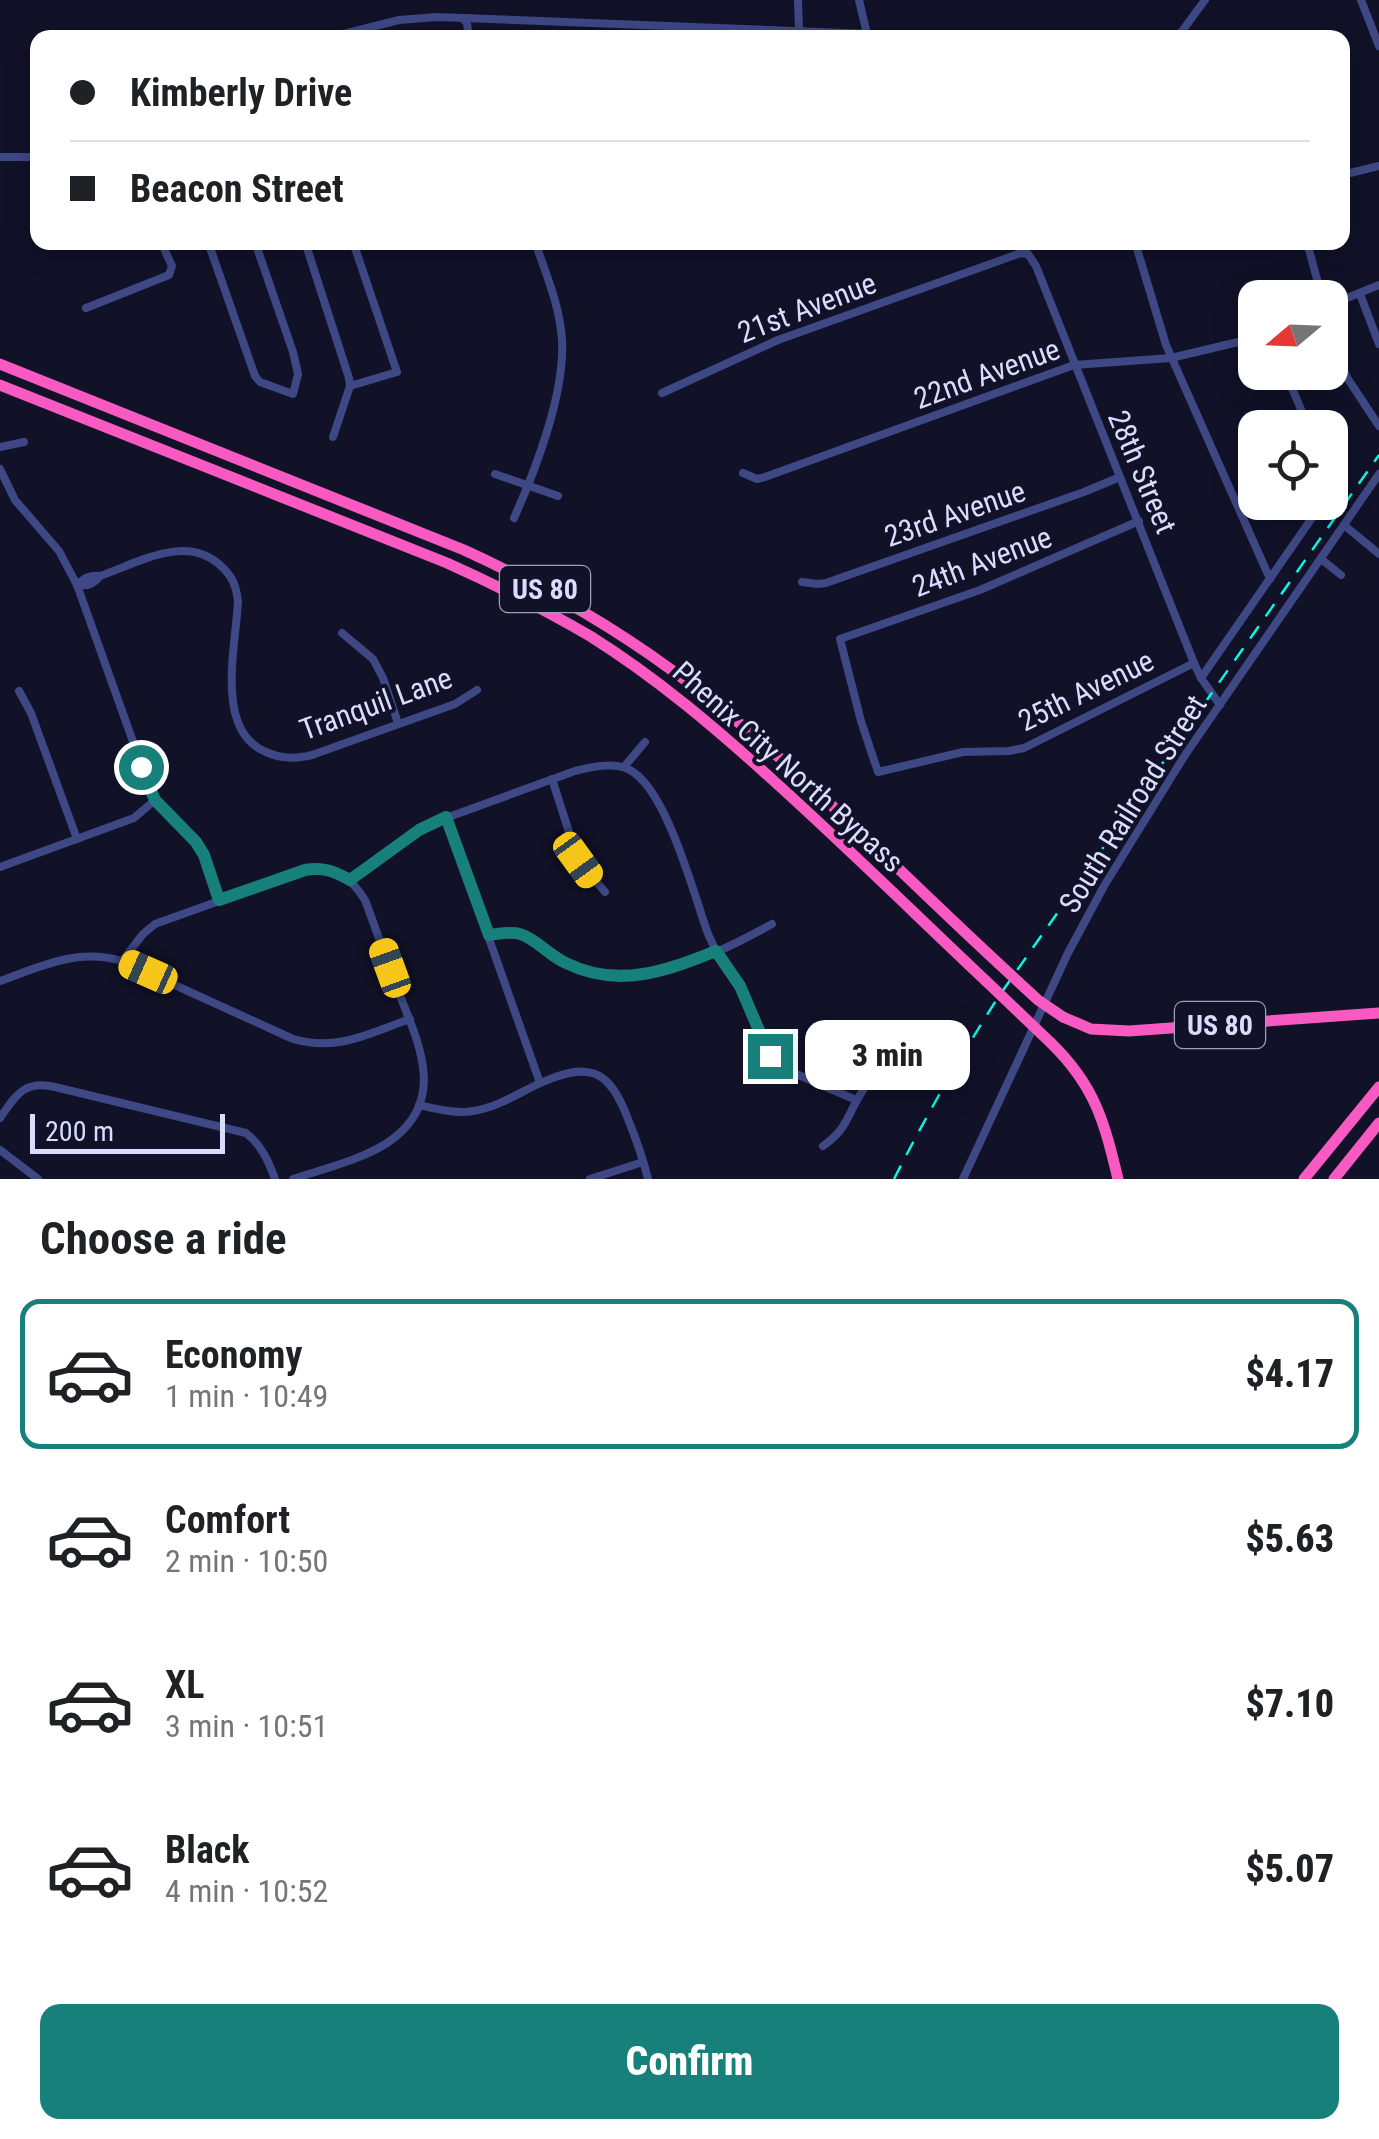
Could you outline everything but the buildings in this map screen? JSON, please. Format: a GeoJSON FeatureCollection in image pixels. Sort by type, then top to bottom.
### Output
{"type":"FeatureCollection","features":[{"type":"Feature","properties":{"kind":"highway","name":"Phenix City North Bypass"},"geometry":{"type":"LineString","coordinates":[[0,364],[464,550],[532,582],[597,620],[676,673],[735,720],[1038,1000],[1063,1017],[1091,1029],[1130,1031],[1379,1013]]}},
{"type":"Feature","properties":{"kind":"highway","name":"Phenix City North Bypass"},"geometry":{"type":"LineString","coordinates":[[2,386],[431,556],[591,637],[666,689],[802,806],[1063,1054],[1095,1099],[1118,1179]]}},
{"type":"Feature","properties":{"kind":"highway"},"geometry":{"type":"LineString","coordinates":[[1304,1179],[1379,1087]]}},
{"type":"Feature","properties":{"kind":"highway"},"geometry":{"type":"LineString","coordinates":[[1334,1179],[1379,1122]]}},
{"type":"Feature","properties":{"kind":"street"},"geometry":{"type":"LineString","coordinates":[[360,30],[399,20],[437,17],[800,30],[798,0]]}},
{"type":"Feature","properties":{"kind":"street"},"geometry":{"type":"LineString","coordinates":[[866,30],[859,2],[871,0]]}},
{"type":"Feature","properties":{"kind":"street"},"geometry":{"type":"LineString","coordinates":[[1183,30],[1204,0]]}},
{"type":"Feature","properties":{"kind":"street"},"geometry":{"type":"LineString","coordinates":[[1362,0],[1379,46]]}},
{"type":"Feature","properties":{"kind":"street"},"geometry":{"type":"LineString","coordinates":[[462,18],[467,30]]}},
{"type":"Feature","properties":{"kind":"street"},"geometry":{"type":"LineString","coordinates":[[646,25],[647,30]]}},
{"type":"Feature","properties":{"kind":"street"},"geometry":{"type":"LineString","coordinates":[[0,157],[30,157]]}},
{"type":"Feature","properties":{"kind":"street"},"geometry":{"type":"LineString","coordinates":[[1350,173],[1379,166]]}},
{"type":"Feature","properties":{"kind":"street"},"geometry":{"type":"LineString","coordinates":[[86,308],[169,275],[172,266],[168,250]]}},
{"type":"Feature","properties":{"kind":"street"},"geometry":{"type":"LineString","coordinates":[[211,250],[255,376],[293,394],[298,374],[296,363],[258,250]]}},
{"type":"Feature","properties":{"kind":"street"},"geometry":{"type":"LineString","coordinates":[[308,250],[350,386],[333,437]]}},
{"type":"Feature","properties":{"kind":"street"},"geometry":{"type":"LineString","coordinates":[[350,386],[397,372],[356,250]]}},
{"type":"Feature","properties":{"kind":"street"},"geometry":{"type":"LineString","coordinates":[[514,518],[529,485],[560,383],[558,314],[538,250]]}},
{"type":"Feature","properties":{"kind":"street"},"geometry":{"type":"LineString","coordinates":[[1137,250],[1171,358],[1270,578]]}},
{"type":"Feature","properties":{"kind":"street"},"geometry":{"type":"LineString","coordinates":[[1309,250],[1317,280]]}},
{"type":"Feature","properties":{"kind":"street","name":"21st Avenue"},"geometry":{"type":"LineString","coordinates":[[662,393],[814,326],[1021,253],[1028,254]]}},
{"type":"Feature","properties":{"kind":"street","name":"28th Street"},"geometry":{"type":"LineString","coordinates":[[1028,254],[1194,663],[1220,706]]}},
{"type":"Feature","properties":{"kind":"street"},"geometry":{"type":"LineString","coordinates":[[1348,298],[1379,285]]}},
{"type":"Feature","properties":{"kind":"street"},"geometry":{"type":"LineString","coordinates":[[1360,294],[1379,344]]}},
{"type":"Feature","properties":{"kind":"street","name":"22nd Avenue"},"geometry":{"type":"LineString","coordinates":[[743,473],[757,479],[765,477],[1074,364],[1171,358],[1238,342]]}},
{"type":"Feature","properties":{"kind":"street"},"geometry":{"type":"LineString","coordinates":[[1348,379],[1379,426]]}},
{"type":"Feature","properties":{"kind":"street"},"geometry":{"type":"LineString","coordinates":[[0,446],[24,442]]}},
{"type":"Feature","properties":{"kind":"street"},"geometry":{"type":"LineString","coordinates":[[0,469],[15,500],[59,551],[78,585],[155,800],[196,842],[219,900]]}},
{"type":"Feature","properties":{"kind":"street"},"geometry":{"type":"LineString","coordinates":[[495,474],[558,496]]}},
{"type":"Feature","properties":{"kind":"street","name":"South Railroad Street"},"geometry":{"type":"LineString","coordinates":[[963,1179],[1086,919],[1144,820],[1379,474]]}},
{"type":"Feature","properties":{"kind":"street","name":"23rd Avenue"},"geometry":{"type":"LineString","coordinates":[[802,582],[826,583],[1120,477]]}},
{"type":"Feature","properties":{"kind":"street"},"geometry":{"type":"LineString","coordinates":[[1201,678],[1310,520]]}},
{"type":"Feature","properties":{"kind":"street","name":"24th Avenue"},"geometry":{"type":"LineString","coordinates":[[878,772],[860,721],[840,639],[980,590],[1139,521]]}},
{"type":"Feature","properties":{"kind":"street"},"geometry":{"type":"LineString","coordinates":[[1344,525],[1379,554]]}},
{"type":"Feature","properties":{"kind":"street","name":"Tranquil Lane"},"geometry":{"type":"LineString","coordinates":[[78,585],[92,575],[100,576],[171,551],[202,553],[217,562],[236,586],[238,602],[232,702],[237,724],[244,737],[261,751],[282,758],[297,758],[455,704],[476,690]]}},
{"type":"Feature","properties":{"kind":"street"},"geometry":{"type":"LineString","coordinates":[[1321,559],[1341,575]]}},
{"type":"Feature","properties":{"kind":"street"},"geometry":{"type":"LineString","coordinates":[[342,633],[373,659],[398,723]]}},
{"type":"Feature","properties":{"kind":"street","name":"25th Avenue"},"geometry":{"type":"LineString","coordinates":[[878,772],[963,752],[1024,748],[1194,663]]}},
{"type":"Feature","properties":{"kind":"street"},"geometry":{"type":"LineString","coordinates":[[19,691],[31,713],[76,839]]}},
{"type":"Feature","properties":{"kind":"street"},"geometry":{"type":"LineString","coordinates":[[624,767],[645,742]]}},
{"type":"Feature","properties":{"kind":"street"},"geometry":{"type":"LineString","coordinates":[[350,880],[419,830],[446,817],[595,766],[624,767],[642,779],[657,798],[716,951],[740,986],[770,1056],[794,1073],[856,1100]]}},
{"type":"Feature","properties":{"kind":"street"},"geometry":{"type":"LineString","coordinates":[[552,779],[578,860],[606,892]]}},
{"type":"Feature","properties":{"kind":"street"},"geometry":{"type":"LineString","coordinates":[[0,867],[134,818],[155,800]]}},
{"type":"Feature","properties":{"kind":"street"},"geometry":{"type":"LineString","coordinates":[[446,817],[540,1083]]}},
{"type":"Feature","properties":{"kind":"street"},"geometry":{"type":"LineString","coordinates":[[122,961],[155,924],[219,900],[305,870],[334,871],[350,880],[365,900],[410,1019],[424,1063],[424,1079],[419,1105],[392,1139],[293,1179]]}},
{"type":"Feature","properties":{"kind":"street"},"geometry":{"type":"LineString","coordinates":[[489,935],[521,934],[586,972],[632,977],[655,974],[716,951],[772,924]]}},
{"type":"Feature","properties":{"kind":"street"},"geometry":{"type":"LineString","coordinates":[[0,981],[66,958],[105,956],[308,1044],[338,1044],[410,1019]]}},
{"type":"Feature","properties":{"kind":"street"},"geometry":{"type":"LineString","coordinates":[[824,1146],[847,1124],[856,1100],[909,1031]]}},
{"type":"Feature","properties":{"kind":"street"},"geometry":{"type":"LineString","coordinates":[[419,1105],[470,1112],[502,1103],[563,1074],[596,1074],[609,1081],[619,1094],[648,1179]]}},
{"type":"Feature","properties":{"kind":"street"},"geometry":{"type":"LineString","coordinates":[[0,1118],[25,1088],[55,1086],[246,1133],[266,1155],[274,1179]]}},
{"type":"Feature","properties":{"kind":"street"},"geometry":{"type":"LineString","coordinates":[[0,1150],[38,1179]]}},
{"type":"Feature","properties":{"kind":"street"},"geometry":{"type":"LineString","coordinates":[[590,1179],[644,1162]]}},
{"type":"Feature","properties":{"kind":"railway"},"geometry":{"type":"LineString","coordinates":[[894,1179],[999,996],[1379,455]]}},
{"type":"Feature","properties":{"kind":"route"},"geometry":{"type":"LineString","coordinates":[[141,767],[155,800],[204,855],[219,900],[305,870],[334,871],[350,880],[419,830],[446,817],[489,935],[521,934],[565,963],[609,976],[655,974],[716,951],[740,986],[770,1056]]}}]}
